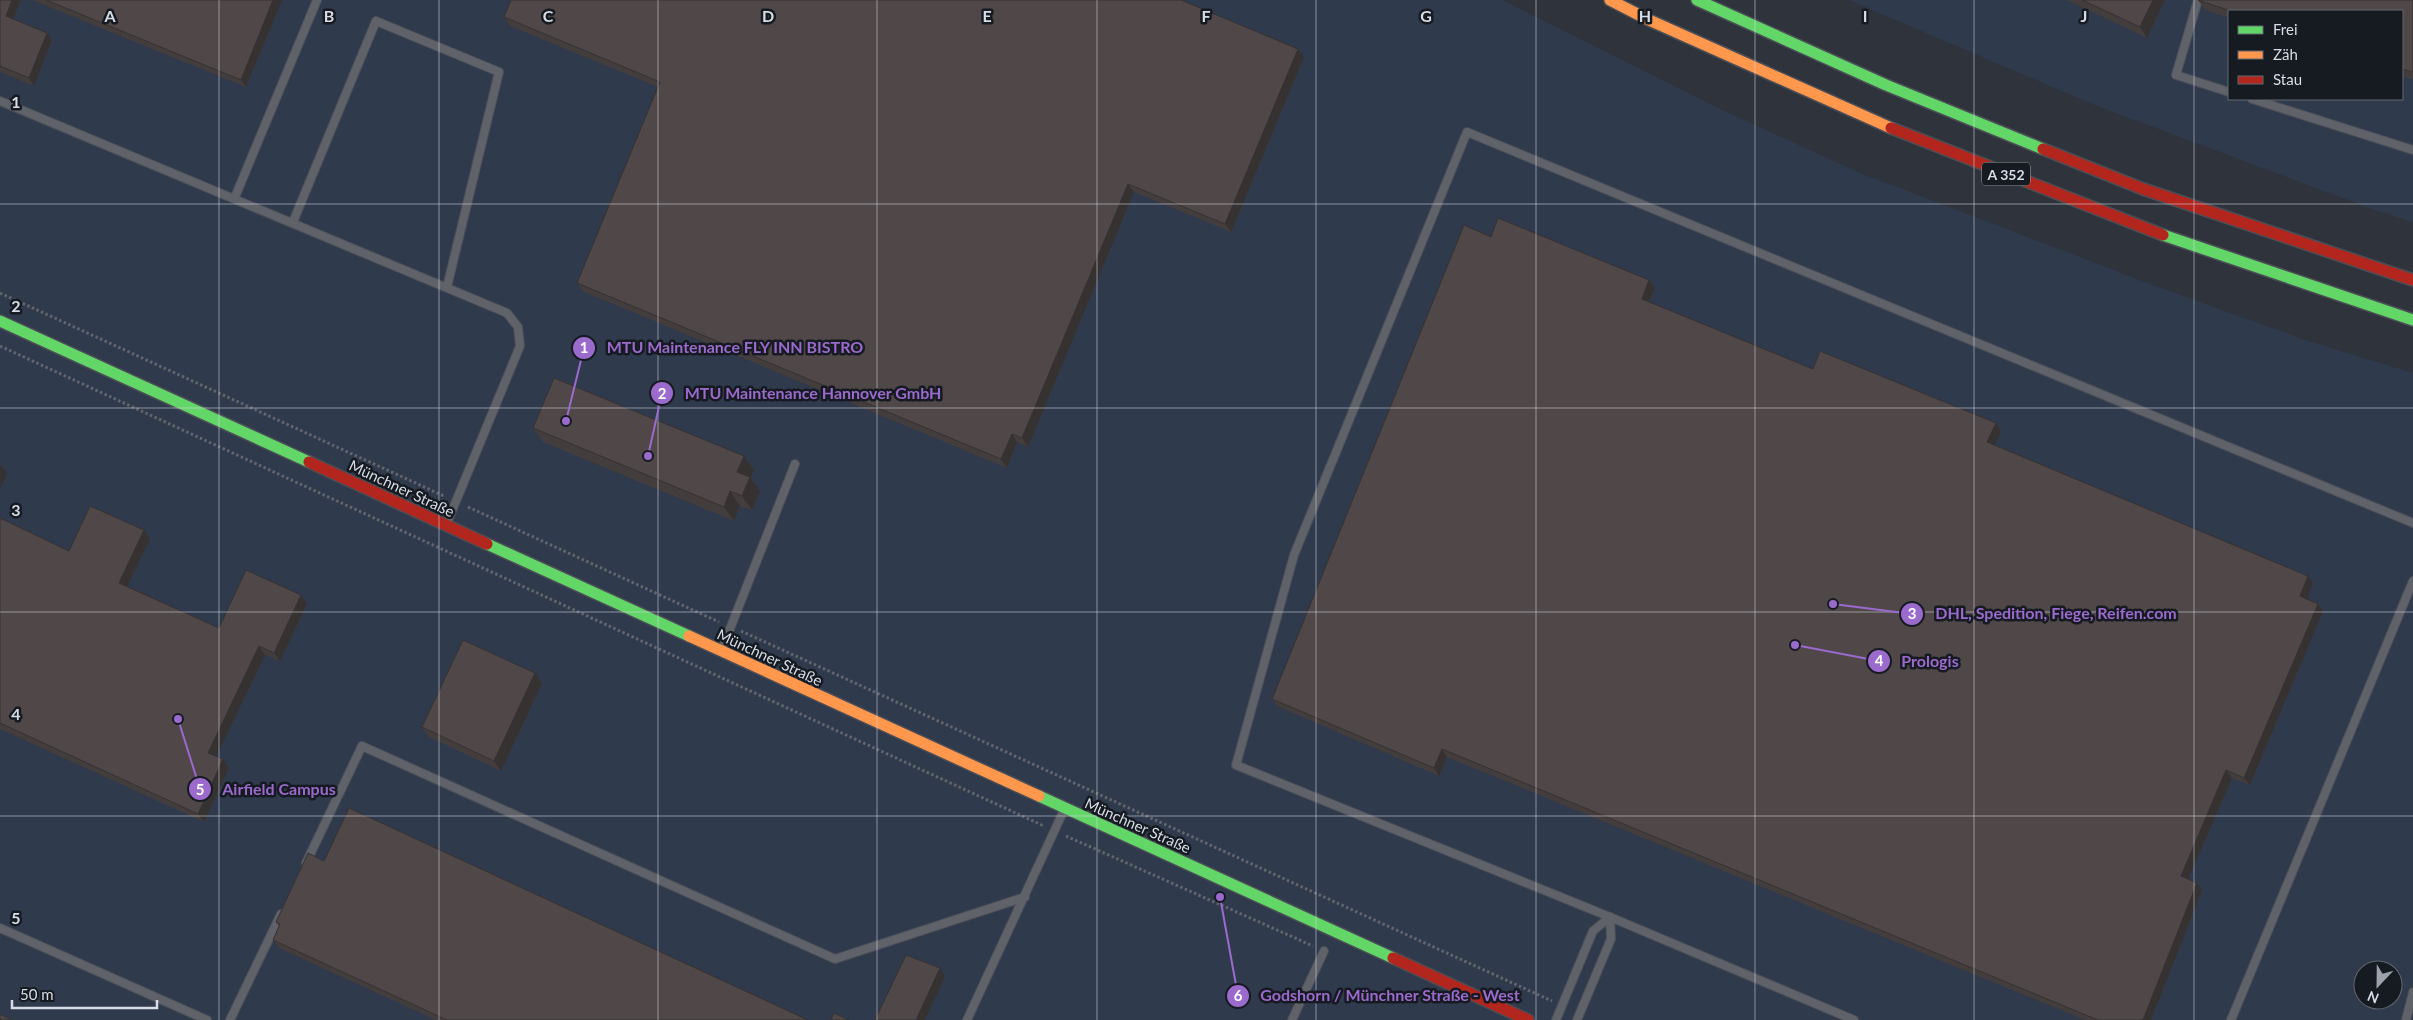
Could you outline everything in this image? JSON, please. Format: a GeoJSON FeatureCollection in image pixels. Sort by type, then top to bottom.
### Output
{"type":"FeatureCollection","features":[{"type":"Feature","properties":{"kind":"main road","name":"A 352"},"geometry":{"type":"LineString","coordinates":[[1610,0],[1649,20],[1884,125],[2132,225],[2413,320]]}},
{"type":"Feature","properties":{"kind":"main road","name":"A 352"},"geometry":{"type":"LineString","coordinates":[[1697,0],[1886,85],[2143,189],[2413,280]]}},
{"type":"Feature","properties":{"kind":"main road","name":"Münchner Straße"},"geometry":{"type":"LineString","coordinates":[[0,321],[1528,1020]]}},
{"type":"Feature","properties":{"kind":"lane"},"geometry":{"type":"LineString","coordinates":[[234,198],[317,0]]}},
{"type":"Feature","properties":{"kind":"lane"},"geometry":{"type":"LineString","coordinates":[[2198,0],[2176,75],[2228,92]]}},
{"type":"Feature","properties":{"kind":"lane"},"geometry":{"type":"LineString","coordinates":[[293,222],[376,21],[499,72],[448,287]]}},
{"type":"Feature","properties":{"kind":"lane"},"geometry":{"type":"LineString","coordinates":[[2255,100],[2413,150]]}},
{"type":"Feature","properties":{"kind":"lane"},"geometry":{"type":"LineString","coordinates":[[0,101],[507,313],[518,327],[520,346],[446,525]]}},
{"type":"Feature","properties":{"kind":"lane"},"geometry":{"type":"LineString","coordinates":[[1854,1020],[1610,917],[1236,765],[1294,555],[1467,132],[2413,522]]}},
{"type":"Feature","properties":{"kind":"lane"},"geometry":{"type":"LineString","coordinates":[[722,651],[794,464]]}},
{"type":"Feature","properties":{"kind":"lane"},"geometry":{"type":"LineString","coordinates":[[2231,1020],[2413,581]]}},
{"type":"Feature","properties":{"kind":"lane"},"geometry":{"type":"LineString","coordinates":[[302,870],[362,746],[835,959],[1024,897]]}},
{"type":"Feature","properties":{"kind":"lane"},"geometry":{"type":"LineString","coordinates":[[968,1020],[1065,808]]}},
{"type":"Feature","properties":{"kind":"lane"},"geometry":{"type":"LineString","coordinates":[[230,1020],[286,905]]}},
{"type":"Feature","properties":{"kind":"lane"},"geometry":{"type":"LineString","coordinates":[[1556,1020],[1593,931],[1610,917]]}},
{"type":"Feature","properties":{"kind":"lane"},"geometry":{"type":"LineString","coordinates":[[1577,1020],[1610,939],[1610,917]]}},
{"type":"Feature","properties":{"kind":"lane"},"geometry":{"type":"LineString","coordinates":[[0,928],[207,1020]]}},
{"type":"Feature","properties":{"kind":"lane"},"geometry":{"type":"LineString","coordinates":[[1292,1020],[1324,951]]}},
{"type":"Feature","properties":{"kind":"lane"},"geometry":{"type":"LineString","coordinates":[[2406,1020],[2413,992]]}},
{"type":"Feature","properties":{"kind":"path"},"geometry":{"type":"LineString","coordinates":[[0,293],[1562,1006]]}},
{"type":"Feature","properties":{"kind":"path"},"geometry":{"type":"LineString","coordinates":[[0,346],[1055,832],[1324,951]]}},
{"type":"Feature","properties":{"kind":"shaded area"},"geometry":{"type":"Polygon","coordinates":[[[0,0],[1502,0],[1720,109],[1860,173],[2158,287],[2308,341],[2413,373],[2413,1020],[0,1020],[0,0]]]}},
{"type":"Feature","properties":{"kind":"shaded area"},"geometry":{"type":"Polygon","coordinates":[[[1849,0],[2413,0],[2413,222],[2372,209],[2092,104],[1849,0]]]}},
{"type":"Feature","properties":{"kind":"building"},"geometry":{"type":"Polygon","coordinates":[[[0,0],[12,0],[6,16],[47,33],[29,78],[0,66],[0,0]]]}},
{"type":"Feature","properties":{"kind":"building"},"geometry":{"type":"Polygon","coordinates":[[[46,0],[273,0],[241,80],[46,0]]]}},
{"type":"Feature","properties":{"kind":"building"},"geometry":{"type":"Polygon","coordinates":[[[511,0],[1181,0],[1298,49],[1225,224],[1128,184],[1022,438],[1012,434],[1001,459],[577,283],[660,82],[504,17],[511,0]]]}},
{"type":"Feature","properties":{"kind":"building"},"geometry":{"type":"Polygon","coordinates":[[[2082,0],[2153,0],[2140,27],[2082,0]]]}},
{"type":"Feature","properties":{"kind":"building"},"geometry":{"type":"Polygon","coordinates":[[[2198,0],[2413,0],[2413,72],[2403,69],[2403,10],[2228,10],[2198,0]]]}},
{"type":"Feature","properties":{"kind":"building"},"geometry":{"type":"Polygon","coordinates":[[[1498,218],[1649,280],[1642,299],[1813,369],[1820,351],[1996,423],[1987,442],[2308,576],[2300,596],[2318,604],[2244,778],[2226,770],[2181,876],[2197,883],[2143,1020],[2098,1020],[1442,749],[1434,768],[1272,699],[1464,225],[1491,237],[1498,218]]]}},
{"type":"Feature","properties":{"kind":"building"},"geometry":{"type":"Polygon","coordinates":[[[554,378],[744,456],[737,472],[750,477],[742,496],[730,491],[724,507],[533,428],[554,378]]]}},
{"type":"Feature","properties":{"kind":"building"},"geometry":{"type":"Polygon","coordinates":[[[90,506],[144,530],[119,583],[219,628],[246,570],[301,595],[274,653],[259,646],[208,753],[223,759],[198,814],[0,723],[0,518],[69,551],[90,506]]]}},
{"type":"Feature","properties":{"kind":"building"},"geometry":{"type":"Polygon","coordinates":[[[463,640],[535,673],[494,761],[422,727],[463,640]]]}},
{"type":"Feature","properties":{"kind":"building"},"geometry":{"type":"Polygon","coordinates":[[[349,808],[808,1020],[447,1020],[273,940],[280,924],[276,922],[308,853],[324,861],[349,808]]]}},
{"type":"Feature","properties":{"kind":"building"},"geometry":{"type":"Polygon","coordinates":[[[906,955],[940,968],[916,1020],[875,1020],[906,955]]]}},
{"type":"Feature","properties":{"kind":"building"},"geometry":{"type":"Polygon","coordinates":[[[834,1013],[849,1020],[831,1020],[834,1013]]]}},
{"type":"Feature","properties":{"kind":"building"},"geometry":{"type":"Polygon","coordinates":[[[0,1014],[12,1020],[0,1020],[0,1014]]]}},
{"type":"Feature","properties":{"kind":"traffic: fast"},"geometry":{"type":"LineString","coordinates":[[1697,0],[1886,85],[2043,149]]}},
{"type":"Feature","properties":{"kind":"traffic: fast"},"geometry":{"type":"LineString","coordinates":[[2163,235],[2413,320]]}},
{"type":"Feature","properties":{"kind":"traffic: fast"},"geometry":{"type":"LineString","coordinates":[[0,321],[309,462]]}},
{"type":"Feature","properties":{"kind":"traffic: fast"},"geometry":{"type":"LineString","coordinates":[[487,544],[689,636]]}},
{"type":"Feature","properties":{"kind":"traffic: fast"},"geometry":{"type":"LineString","coordinates":[[1039,796],[1393,958]]}},
{"type":"Feature","properties":{"kind":"traffic: slow"},"geometry":{"type":"LineString","coordinates":[[1610,0],[1649,20],[1891,128]]}},
{"type":"Feature","properties":{"kind":"traffic: slow"},"geometry":{"type":"LineString","coordinates":[[689,636],[1039,796]]}},
{"type":"Feature","properties":{"kind":"traffic: jam"},"geometry":{"type":"LineString","coordinates":[[1891,128],[2163,235]]}},
{"type":"Feature","properties":{"kind":"traffic: jam"},"geometry":{"type":"LineString","coordinates":[[2043,149],[2143,189],[2413,280]]}},
{"type":"Feature","properties":{"kind":"traffic: jam"},"geometry":{"type":"LineString","coordinates":[[309,462],[487,544]]}},
{"type":"Feature","properties":{"kind":"traffic: jam"},"geometry":{"type":"LineString","coordinates":[[1393,958],[1528,1020]]}},
{"type":"Feature","properties":{"kind":"place","name":"MTU Maintenance FLY INN BISTRO"},"geometry":{"type":"Point","coordinates":[566,421]}},
{"type":"Feature","properties":{"kind":"place","name":"MTU Maintenance Hannover GmbH"},"geometry":{"type":"Point","coordinates":[648,456]}},
{"type":"Feature","properties":{"kind":"place","name":"DHL, Spedition, Fiege, Reifen.com"},"geometry":{"type":"Point","coordinates":[1833,604]}},
{"type":"Feature","properties":{"kind":"place","name":"Prologis"},"geometry":{"type":"Point","coordinates":[1795,645]}},
{"type":"Feature","properties":{"kind":"place","name":"Airfield Campus"},"geometry":{"type":"Point","coordinates":[178,719]}},
{"type":"Feature","properties":{"kind":"place","name":"Godshorn / Münchner Straße - West"},"geometry":{"type":"Point","coordinates":[1220,897]}}]}
